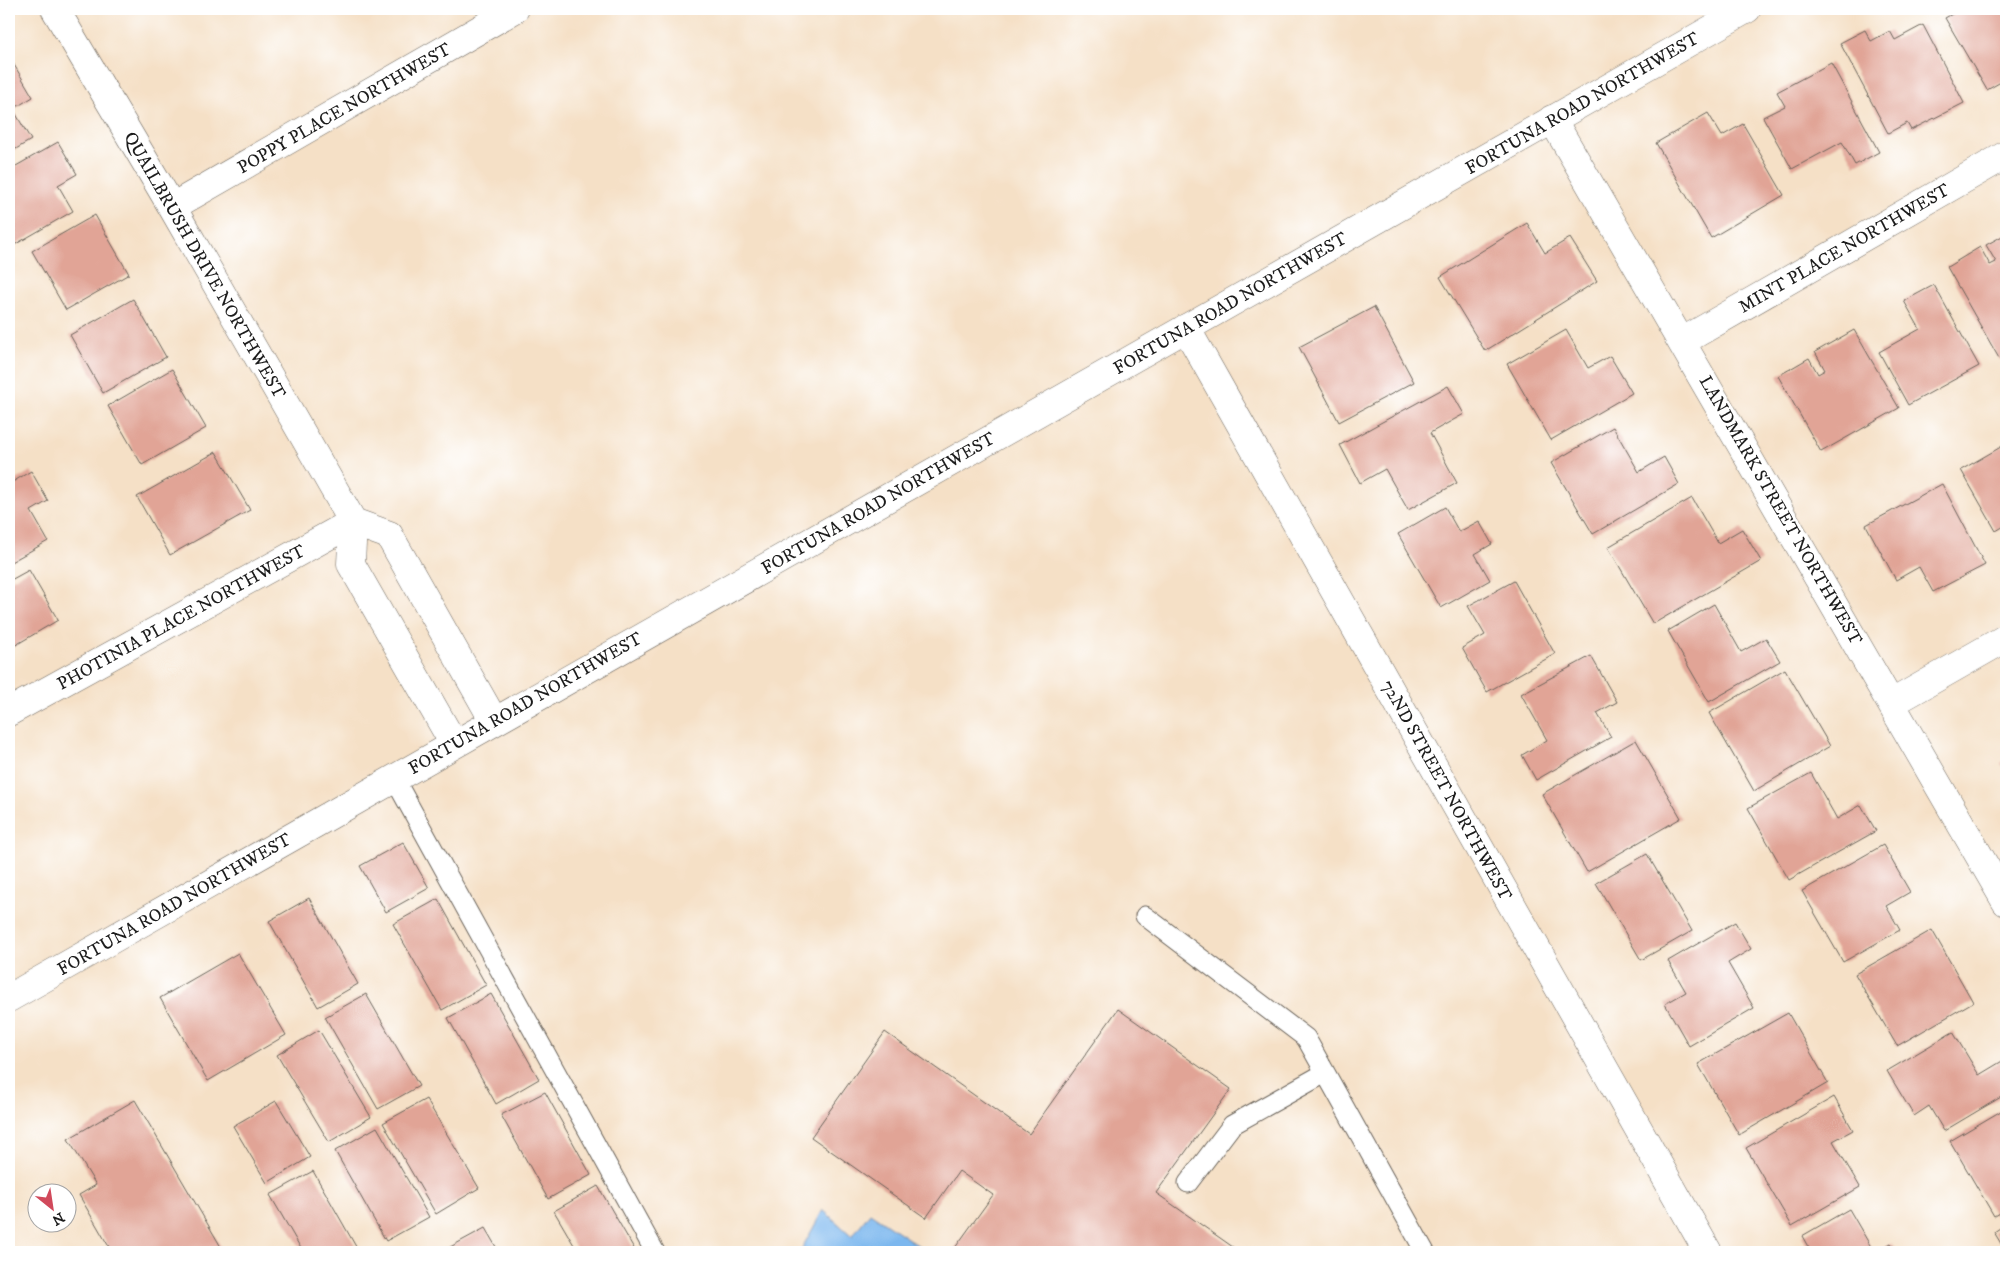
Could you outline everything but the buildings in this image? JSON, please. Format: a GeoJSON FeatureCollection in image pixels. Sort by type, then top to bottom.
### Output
{"type":"FeatureCollection","features":[{"type":"Feature","properties":{"kind":"street","name":"QUAILBRUSH DRIVE NORTHWEST"},"geometry":{"type":"LineString","coordinates":[[55,9],[172,207],[353,522]]}},
{"type":"Feature","properties":{"kind":"street","name":"POPPY PLACE NORTHWEST"},"geometry":{"type":"LineString","coordinates":[[172,207],[515,9]]}},
{"type":"Feature","properties":{"kind":"street","name":"FORTUNA ROAD NORTHWEST"},"geometry":{"type":"LineString","coordinates":[[9,998],[1746,9]]}},
{"type":"Feature","properties":{"kind":"street","name":"LANDMARK STREET NORTHWEST"},"geometry":{"type":"LineString","coordinates":[[1552,119],[1682,340],[2006,902]]}},
{"type":"Feature","properties":{"kind":"street","name":"MINT PLACE NORTHWEST"},"geometry":{"type":"LineString","coordinates":[[1682,340],[2006,155]]}},
{"type":"Feature","properties":{"kind":"street","name":"72ND STREET NORTHWEST"},"geometry":{"type":"LineString","coordinates":[[1186,328],[1708,1252]]}},
{"type":"Feature","properties":{"kind":"street","name":"PHOTINIA PLACE NORTHWEST"},"geometry":{"type":"LineString","coordinates":[[9,712],[353,522]]}},
{"type":"Feature","properties":{"kind":"street"},"geometry":{"type":"LineString","coordinates":[[454,744],[352,564],[353,522],[389,535],[494,721]]}},
{"type":"Feature","properties":{"kind":"street"},"geometry":{"type":"LineString","coordinates":[[1892,703],[2006,638]]}},
{"type":"Feature","properties":{"kind":"lane"},"geometry":{"type":"LineString","coordinates":[[394,778],[655,1252]]}},
{"type":"Feature","properties":{"kind":"lane"},"geometry":{"type":"LineString","coordinates":[[1145,916],[1306,1038],[1425,1252]]}},
{"type":"Feature","properties":{"kind":"lane"},"geometry":{"type":"LineString","coordinates":[[1188,1183],[1232,1125],[1326,1072]]}},
{"type":"Feature","properties":{"kind":"water"},"geometry":{"type":"Polygon","coordinates":[[[823,1210],[852,1236],[870,1213],[928,1252],[804,1252],[801,1250],[823,1210]]]}}]}
